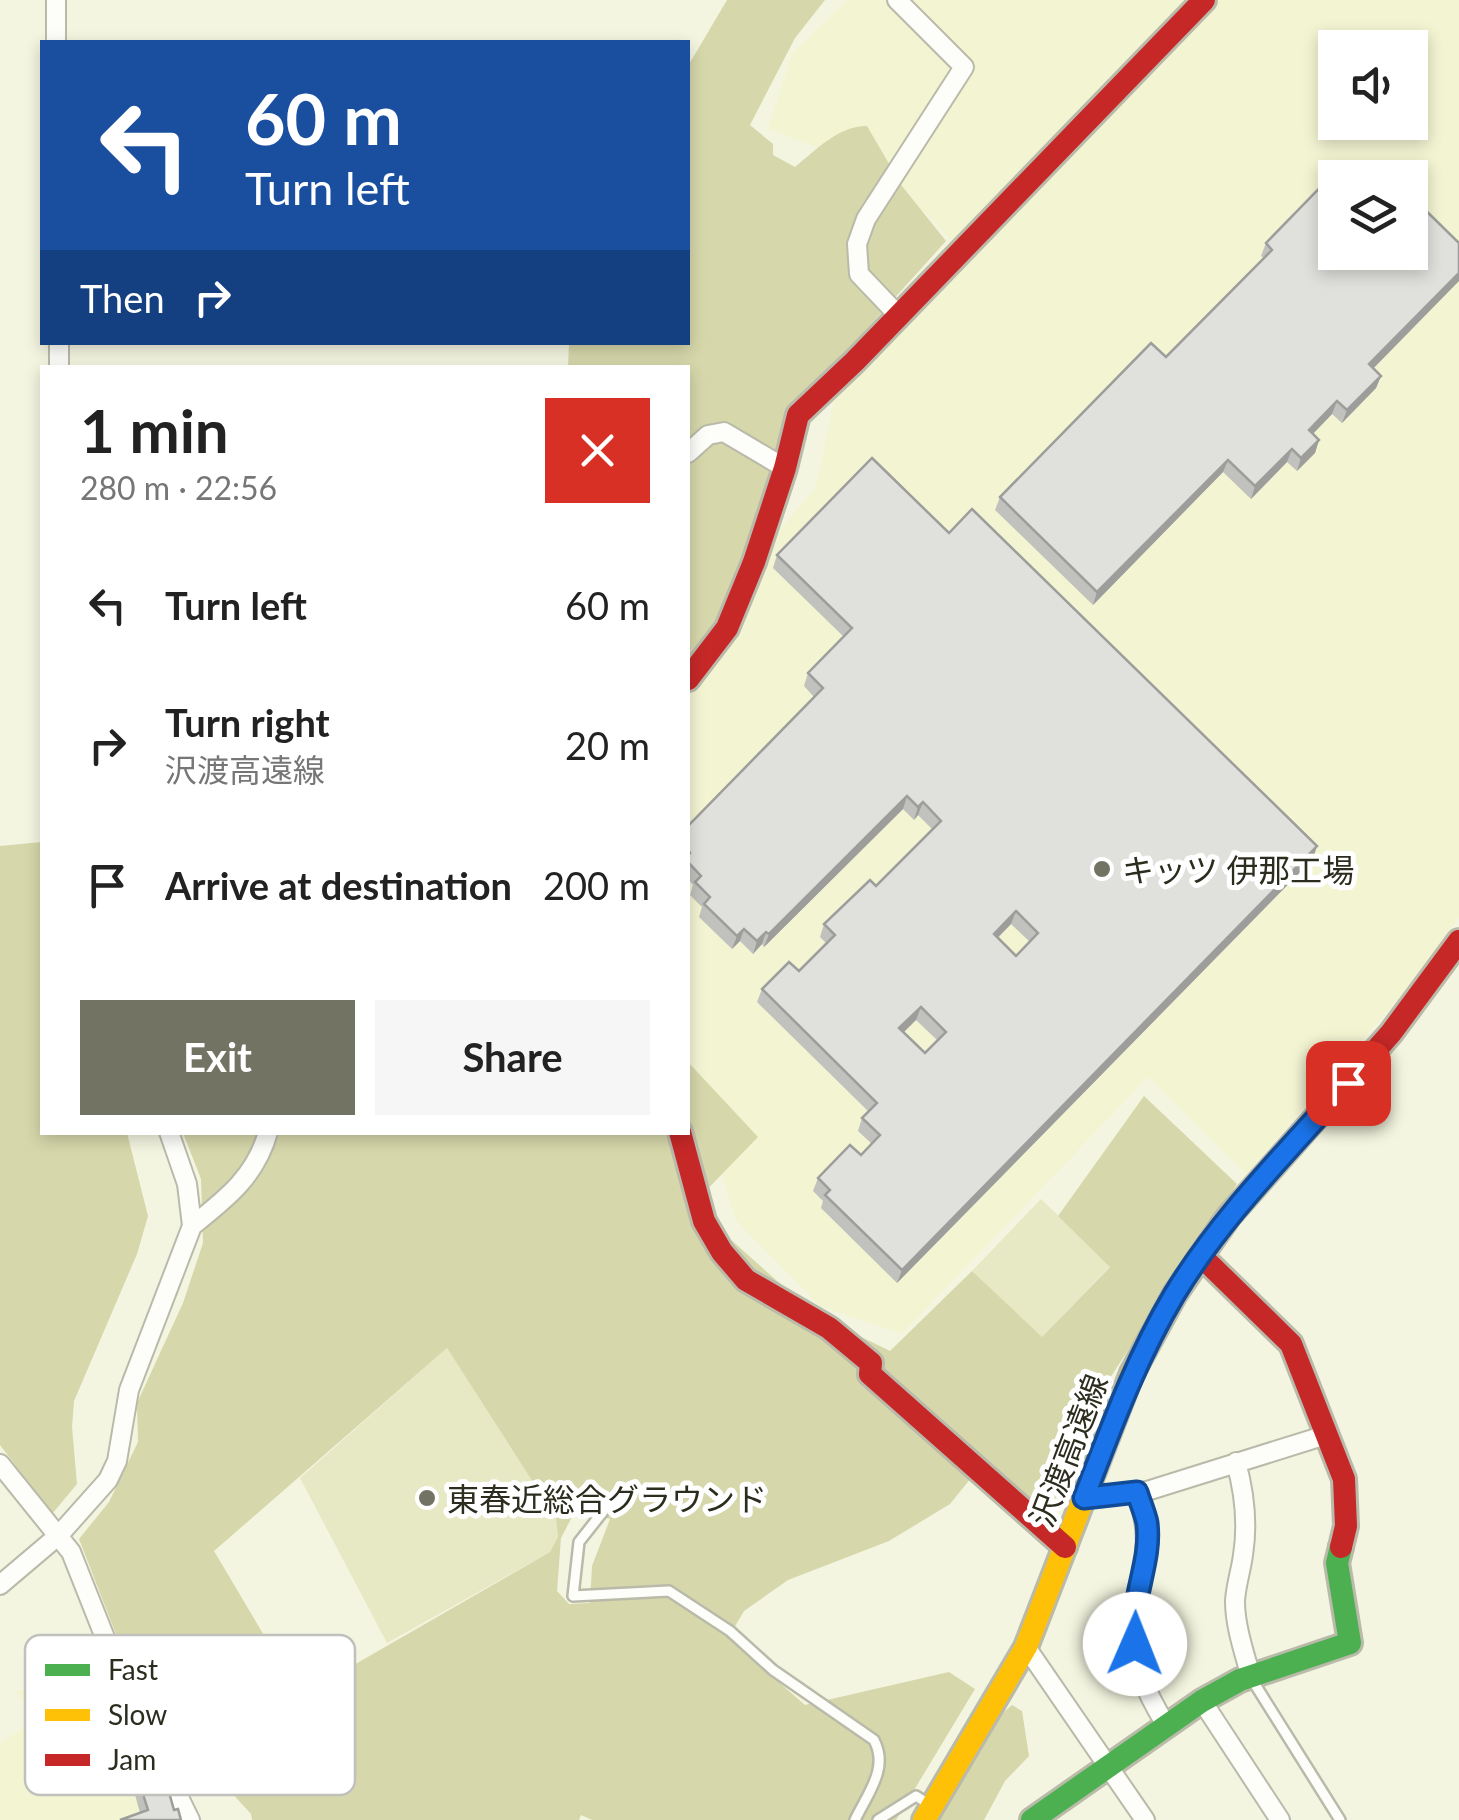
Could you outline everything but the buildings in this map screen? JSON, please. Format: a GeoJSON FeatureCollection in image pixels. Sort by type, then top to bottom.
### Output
{"type":"FeatureCollection","features":[{"type":"Feature","properties":{"kind":"street"},"geometry":{"type":"LineString","coordinates":[[42,0],[57,0],[56,40]]}},
{"type":"Feature","properties":{"kind":"street"},"geometry":{"type":"LineString","coordinates":[[897,0],[964,67],[866,219],[857,244],[859,274],[899,316]]}},
{"type":"Feature","properties":{"kind":"street"},"geometry":{"type":"LineString","coordinates":[[690,676],[727,628],[754,562],[798,415],[1204,0]]}},
{"type":"Feature","properties":{"kind":"street"},"geometry":{"type":"LineString","coordinates":[[690,451],[708,435],[724,432],[785,468]]}},
{"type":"Feature","properties":{"kind":"street","name":"沢渡高遠線"},"geometry":{"type":"LineString","coordinates":[[928,1813],[1026,1648],[1132,1373],[1175,1294],[1229,1216],[1391,1033],[1459,941]]}},
{"type":"Feature","properties":{"kind":"street"},"geometry":{"type":"LineString","coordinates":[[0,1585],[58,1535],[108,1480],[116,1462],[129,1390],[192,1226],[187,1184],[171,1135]]}},
{"type":"Feature","properties":{"kind":"street"},"geometry":{"type":"LineString","coordinates":[[192,1226],[240,1187],[263,1152],[267,1135]]}},
{"type":"Feature","properties":{"kind":"street"},"geometry":{"type":"LineString","coordinates":[[681,1135],[704,1221],[722,1252],[746,1280],[829,1328],[871,1363],[870,1374],[1065,1547]]}},
{"type":"Feature","properties":{"kind":"street"},"geometry":{"type":"LineString","coordinates":[[1032,1820],[1202,1701],[1251,1677],[1350,1644],[1337,1563],[1346,1526],[1344,1478],[1290,1344],[1202,1256]]}},
{"type":"Feature","properties":{"kind":"street"},"geometry":{"type":"LineString","coordinates":[[1084,1498],[1137,1492],[1326,1435]]}},
{"type":"Feature","properties":{"kind":"street"},"geometry":{"type":"LineString","coordinates":[[1236,1462],[1244,1490],[1244,1555],[1237,1576],[1235,1606],[1251,1677]]}},
{"type":"Feature","properties":{"kind":"street"},"geometry":{"type":"LineString","coordinates":[[0,1464],[70,1552],[104,1635]]}},
{"type":"Feature","properties":{"kind":"street"},"geometry":{"type":"LineString","coordinates":[[1137,1492],[1147,1524],[1144,1568],[1132,1620],[1138,1668],[1166,1725]]}},
{"type":"Feature","properties":{"kind":"street"},"geometry":{"type":"LineString","coordinates":[[1026,1648],[1144,1820]]}},
{"type":"Feature","properties":{"kind":"street"},"geometry":{"type":"LineString","coordinates":[[1202,1701],[1280,1820]]}},
{"type":"Feature","properties":{"kind":"street"},"geometry":{"type":"LineString","coordinates":[[178,1795],[190,1820]]}},
{"type":"Feature","properties":{"kind":"lane"},"geometry":{"type":"LineString","coordinates":[[632,1488],[605,1509],[579,1542],[574,1596],[669,1591],[874,1740],[881,1754],[880,1767],[855,1820]]}},
{"type":"Feature","properties":{"kind":"lane"},"geometry":{"type":"LineString","coordinates":[[1251,1677],[1340,1820]]}},
{"type":"Feature","properties":{"kind":"lane"},"geometry":{"type":"LineString","coordinates":[[878,1820],[916,1796],[928,1813]]}},
{"type":"Feature","properties":{"kind":"shaded area"},"geometry":{"type":"Polygon","coordinates":[[[727,0],[825,0],[795,38],[750,125],[773,144],[773,155],[795,167],[837,134],[867,126],[902,186],[946,241],[791,413],[724,620],[690,668],[690,365],[568,365],[569,345],[690,345],[690,63],[727,0]]]}},
{"type":"Feature","properties":{"kind":"shaded area","name":"キッツ 伊那工場"},"geometry":{"type":"Polygon","coordinates":[[[847,0],[1459,0],[1459,917],[1430,962],[1246,1174],[1148,1077],[902,1334],[820,1306],[736,1220],[690,1074],[690,686],[734,581],[816,488],[842,359],[951,240],[928,215],[862,164],[768,129],[792,54],[847,0]]]}},
{"type":"Feature","properties":{"kind":"shaded area"},"geometry":{"type":"Polygon","coordinates":[[[40,842],[40,1135],[128,1135],[148,1216],[137,1254],[74,1401],[77,1484],[52,1514],[0,1445],[0,846],[40,842]]]}},
{"type":"Feature","properties":{"kind":"shaded area"},"geometry":{"type":"Polygon","coordinates":[[[690,1064],[758,1137],[692,1205],[814,1314],[890,1351],[972,1271],[1042,1337],[1110,1267],[1058,1216],[1144,1096],[1237,1184],[1106,1384],[1049,1521],[984,1462],[950,1504],[889,1541],[788,1580],[744,1611],[728,1638],[805,1705],[949,1672],[975,1689],[896,1820],[592,1820],[581,1815],[579,1820],[252,1820],[234,1795],[355,1795],[355,1664],[550,1552],[558,1537],[556,1518],[447,1348],[214,1551],[264,1635],[116,1635],[79,1539],[109,1502],[138,1442],[137,1403],[183,1303],[203,1243],[201,1179],[184,1135],[690,1135],[690,1064]],[[575,1511],[561,1538],[557,1591],[569,1604],[590,1603],[592,1566],[610,1519],[575,1511]]]}},
{"type":"Feature","properties":{"kind":"shaded area"},"geometry":{"type":"Polygon","coordinates":[[[1041,1199],[1110,1266],[1041,1338],[972,1271],[1041,1199]]]}},
{"type":"Feature","properties":{"kind":"shaded area","name":"東春近総合グラウンド"},"geometry":{"type":"Polygon","coordinates":[[[447,1348],[556,1518],[558,1537],[550,1552],[387,1643],[300,1478],[447,1348]]]}},
{"type":"Feature","properties":{"kind":"shaded area"},"geometry":{"type":"Polygon","coordinates":[[[25,1689],[25,1706],[16,1691],[25,1689]]]}},
{"type":"Feature","properties":{"kind":"shaded area"},"geometry":{"type":"Polygon","coordinates":[[[1012,1705],[1022,1711],[1029,1756],[1005,1781],[984,1820],[936,1820],[998,1717],[1012,1705]]]}},
{"type":"Feature","properties":{"kind":"shaded area"},"geometry":{"type":"Polygon","coordinates":[[[25,1726],[25,1795],[173,1795],[185,1820],[0,1820],[0,1744],[25,1726]]]}},
{"type":"Feature","properties":{"kind":"traffic: fast"},"geometry":{"type":"LineString","coordinates":[[1032,1820],[1202,1701],[1240,1680],[1350,1643],[1337,1563],[1341,1547]]}},
{"type":"Feature","properties":{"kind":"traffic: slow"},"geometry":{"type":"LineString","coordinates":[[924,1820],[1026,1647],[1132,1373],[1199,1259]]}},
{"type":"Feature","properties":{"kind":"traffic: jam"},"geometry":{"type":"LineString","coordinates":[[690,676],[727,628],[754,562],[798,415],[1204,0]]}},
{"type":"Feature","properties":{"kind":"traffic: jam"},"geometry":{"type":"LineString","coordinates":[[1199,1259],[1229,1216],[1391,1033],[1459,941]]}},
{"type":"Feature","properties":{"kind":"traffic: jam"},"geometry":{"type":"LineString","coordinates":[[681,1135],[704,1221],[722,1252],[746,1280],[829,1328],[871,1363],[870,1374],[1065,1547]]}},
{"type":"Feature","properties":{"kind":"traffic: jam"},"geometry":{"type":"LineString","coordinates":[[1201,1256],[1291,1344],[1344,1479],[1346,1526],[1341,1547]]}},
{"type":"Feature","properties":{"kind":"place","name":"キッツ 伊那工場"},"geometry":{"type":"Point","coordinates":[1102,869]}},
{"type":"Feature","properties":{"kind":"place","name":"東春近総合グラウンド"},"geometry":{"type":"Point","coordinates":[427,1498]}},
{"type":"Feature","properties":{"kind":"route"},"geometry":{"type":"LineString","coordinates":[[1135,1644],[1132,1620],[1144,1568],[1147,1524],[1137,1492],[1084,1498],[1096,1466],[1132,1373],[1175,1294],[1229,1216],[1348,1083]]}}]}
